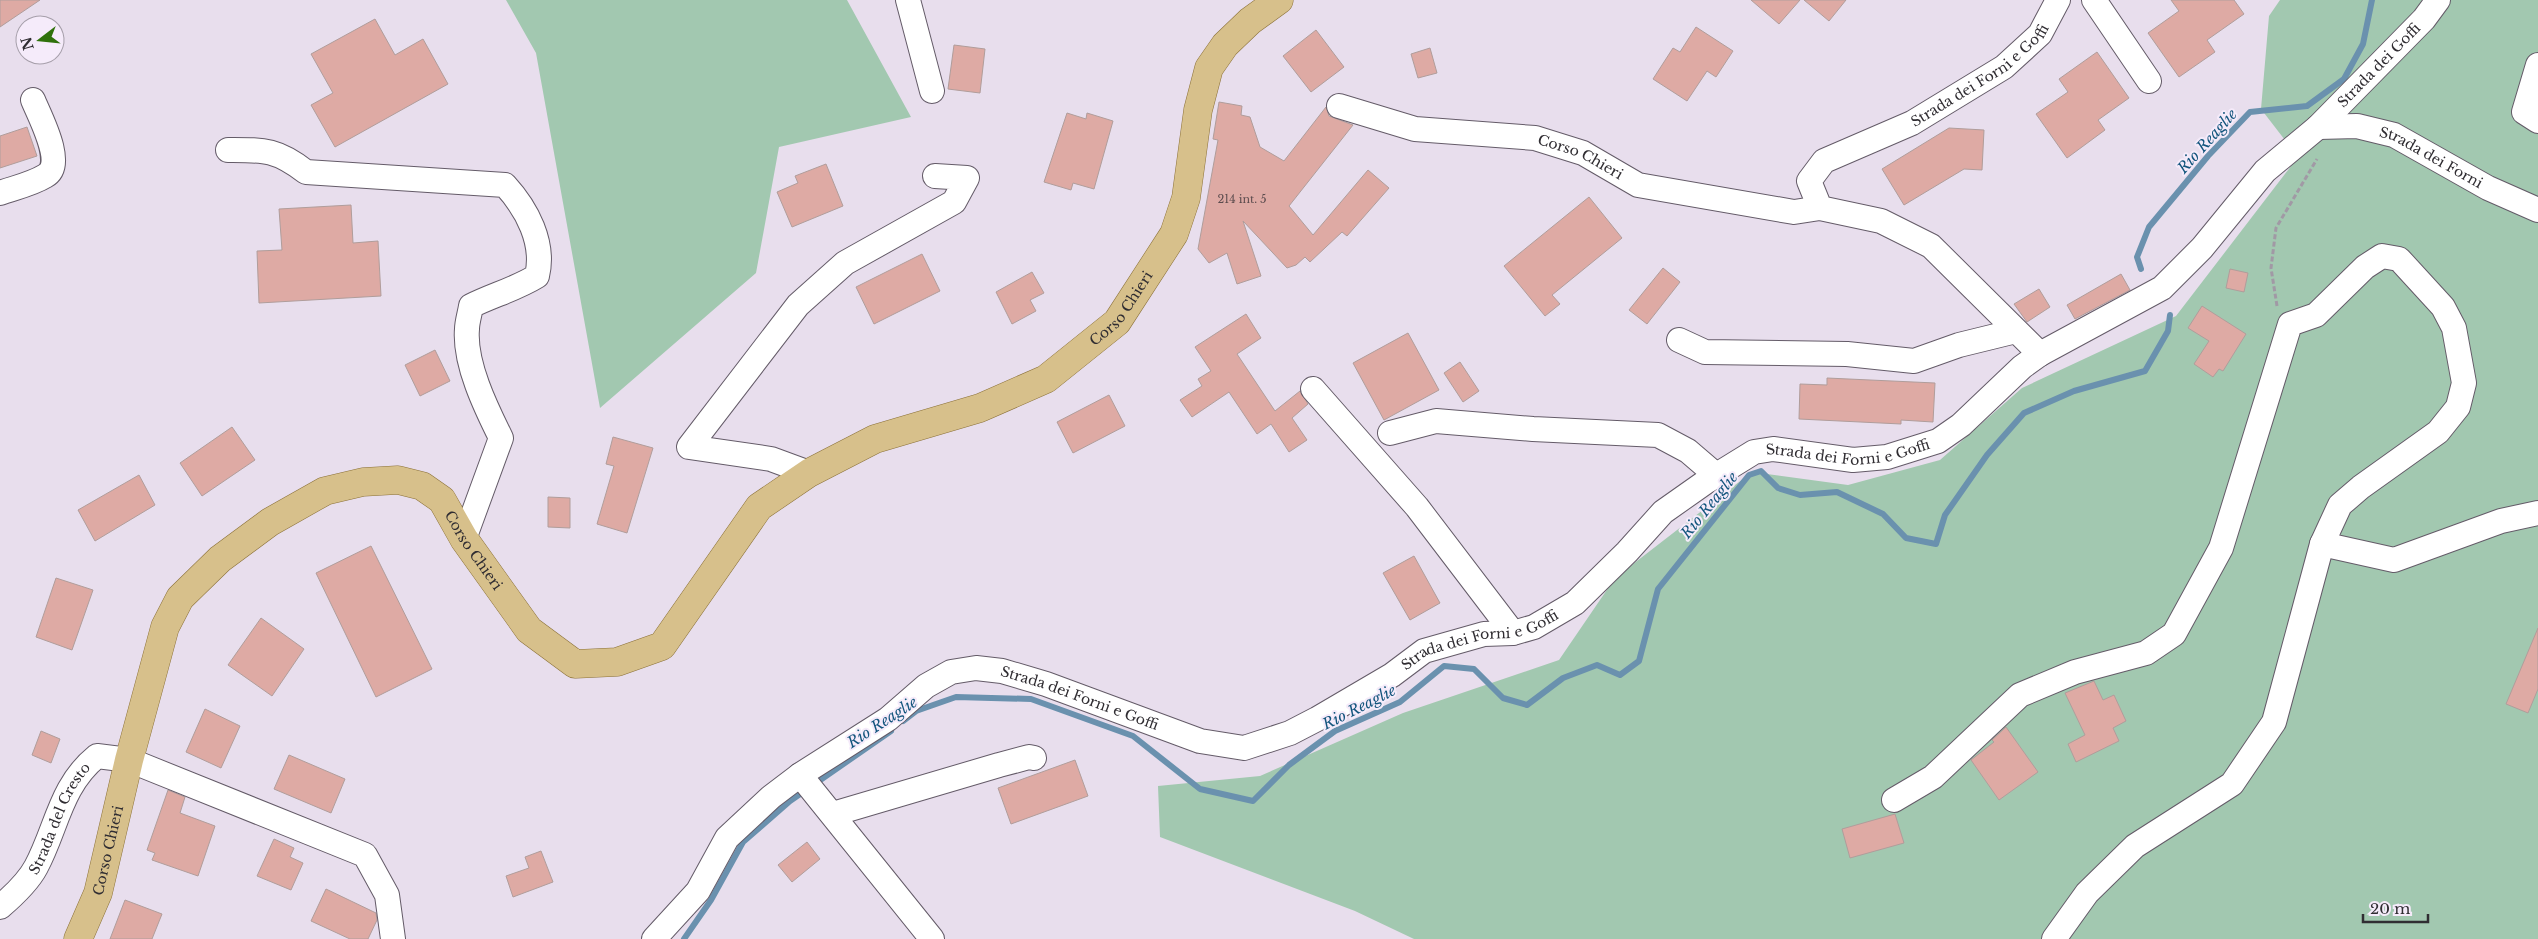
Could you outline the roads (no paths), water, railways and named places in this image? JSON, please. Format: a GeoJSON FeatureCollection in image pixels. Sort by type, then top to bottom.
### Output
{"type":"FeatureCollection","features":[{"type":"Feature","properties":{"kind":"main road","name":"Corso Chieri"},"geometry":{"type":"LineString","coordinates":[[78,939],[98,893],[165,626],[180,598],[220,559],[270,522],[325,491],[363,482],[398,480],[422,486],[442,500],[464,539],[529,630],[575,664],[617,662],[662,646],[759,507],[809,473],[875,439],[980,408],[1046,379],[1117,322],[1174,234],[1186,198],[1198,110],[1209,68],[1226,45],[1250,21],[1279,0]]}},
{"type":"Feature","properties":{"kind":"street","name":"Strada dei Forni e Goffi"},"geometry":{"type":"LineString","coordinates":[[1820,208],[1809,181],[1824,162],[1912,123],[2004,67],[2040,34],[2058,0]]}},
{"type":"Feature","properties":{"kind":"street"},"geometry":{"type":"LineString","coordinates":[[2094,0],[2149,81]]}},
{"type":"Feature","properties":{"kind":"street","name":"Strada dei Goffi"},"geometry":{"type":"LineString","coordinates":[[2318,128],[2424,19],[2438,0]]}},
{"type":"Feature","properties":{"kind":"street"},"geometry":{"type":"LineString","coordinates":[[913,2],[932,91]]}},
{"type":"Feature","properties":{"kind":"street"},"geometry":{"type":"LineString","coordinates":[[2538,65],[2524,112],[2538,121]]}},
{"type":"Feature","properties":{"kind":"street"},"geometry":{"type":"LineString","coordinates":[[0,193],[46,176],[54,165],[52,147],[33,100]]}},
{"type":"Feature","properties":{"kind":"street","name":"Corso Chieri"},"geometry":{"type":"LineString","coordinates":[[1339,106],[1416,129],[1535,138],[1583,153],[1638,185],[1794,212],[1820,208]]}},
{"type":"Feature","properties":{"kind":"street","name":"Strada dei Forni"},"geometry":{"type":"LineString","coordinates":[[2318,128],[2357,126],[2394,135],[2488,188],[2538,210]]}},
{"type":"Feature","properties":{"kind":"street","name":"Strada dei Forni e Goffi"},"geometry":{"type":"LineString","coordinates":[[654,939],[698,890],[726,838],[771,797],[888,719],[926,686],[951,672],[976,668],[1002,671],[1046,684],[1200,740],[1244,748],[1290,733],[1317,719],[1392,675],[1424,651],[1484,634],[1513,633],[1534,627],[1575,603],[1627,552],[1663,512],[1716,475],[1754,452],[1773,449],[1853,460],[1887,457],[1938,440],[1961,425],[2022,368],[2040,354],[2162,288],[2202,248],[2265,171],[2318,128]]}},
{"type":"Feature","properties":{"kind":"street"},"geometry":{"type":"LineString","coordinates":[[228,150],[265,151],[285,156],[306,172],[505,185],[521,203],[532,227],[540,261],[537,276],[518,288],[471,306],[466,330],[473,372],[488,414],[501,438],[464,539]]}},
{"type":"Feature","properties":{"kind":"street"},"geometry":{"type":"LineString","coordinates":[[809,473],[771,460],[689,447],[798,305],[845,263],[954,202],[967,178],[935,176]]}},
{"type":"Feature","properties":{"kind":"street"},"geometry":{"type":"LineString","coordinates":[[1820,208],[1881,221],[1931,246],[2040,354]]}},
{"type":"Feature","properties":{"kind":"street"},"geometry":{"type":"LineString","coordinates":[[1894,800],[1933,777],[2020,695],[2075,672],[2146,653],[2174,634],[2221,548],[2290,324],[2316,315],[2366,267],[2382,256],[2399,259],[2444,307],[2454,328],[2464,383],[2458,408],[2438,432],[2340,505],[2322,544],[2274,722],[2232,784],[2135,846],[2087,893],[2054,939]]}},
{"type":"Feature","properties":{"kind":"street"},"geometry":{"type":"LineString","coordinates":[[1679,340],[1705,352],[1847,354],[1914,361],[1959,345],[2016,331]]}},
{"type":"Feature","properties":{"kind":"street"},"geometry":{"type":"LineString","coordinates":[[1313,389],[1417,506],[1513,633]]}},
{"type":"Feature","properties":{"kind":"street"},"geometry":{"type":"LineString","coordinates":[[1390,432],[1436,421],[1532,429],[1658,435],[1688,451],[1716,475]]}},
{"type":"Feature","properties":{"kind":"street"},"geometry":{"type":"LineString","coordinates":[[2322,544],[2394,560],[2502,521],[2538,512]]}},
{"type":"Feature","properties":{"kind":"street","name":"Strada del Cresto"},"geometry":{"type":"LineString","coordinates":[[0,907],[16,893],[36,868],[59,810],[81,769],[97,756],[130,760]]}},
{"type":"Feature","properties":{"kind":"street"},"geometry":{"type":"LineString","coordinates":[[827,808],[1029,757],[1034,758]]}},
{"type":"Feature","properties":{"kind":"street"},"geometry":{"type":"LineString","coordinates":[[130,760],[365,855],[387,895],[394,939]]}},
{"type":"Feature","properties":{"kind":"street"},"geometry":{"type":"LineString","coordinates":[[801,777],[932,939]]}},
{"type":"Feature","properties":{"kind":"waterway","name":"Rio Reaglie"},"geometry":{"type":"LineString","coordinates":[[2141,269],[2137,257],[2149,227],[2208,156],[2250,112],[2307,106],[2344,79],[2363,44],[2372,0]]}},
{"type":"Feature","properties":{"kind":"waterway","name":"Rio Reaglie"},"geometry":{"type":"LineString","coordinates":[[903,721],[916,711],[956,697],[1031,699],[1133,736],[1200,789],[1253,801],[1289,765],[1335,731],[1400,702],[1444,666],[1474,669],[1503,698],[1527,705],[1563,678],[1597,665],[1620,675],[1639,661],[1658,589],[1749,475],[1761,471],[1778,488],[1800,495],[1837,492],[1883,514],[1906,538],[1936,544],[1945,515],[1987,455],[2024,413],[2074,391],[2145,371],[2168,331],[2170,315]]}},
{"type":"Feature","properties":{"kind":"waterway","name":"Rio Reaglie"},"geometry":{"type":"LineString","coordinates":[[684,939],[711,900],[743,842],[790,801],[891,731]]}}]}
